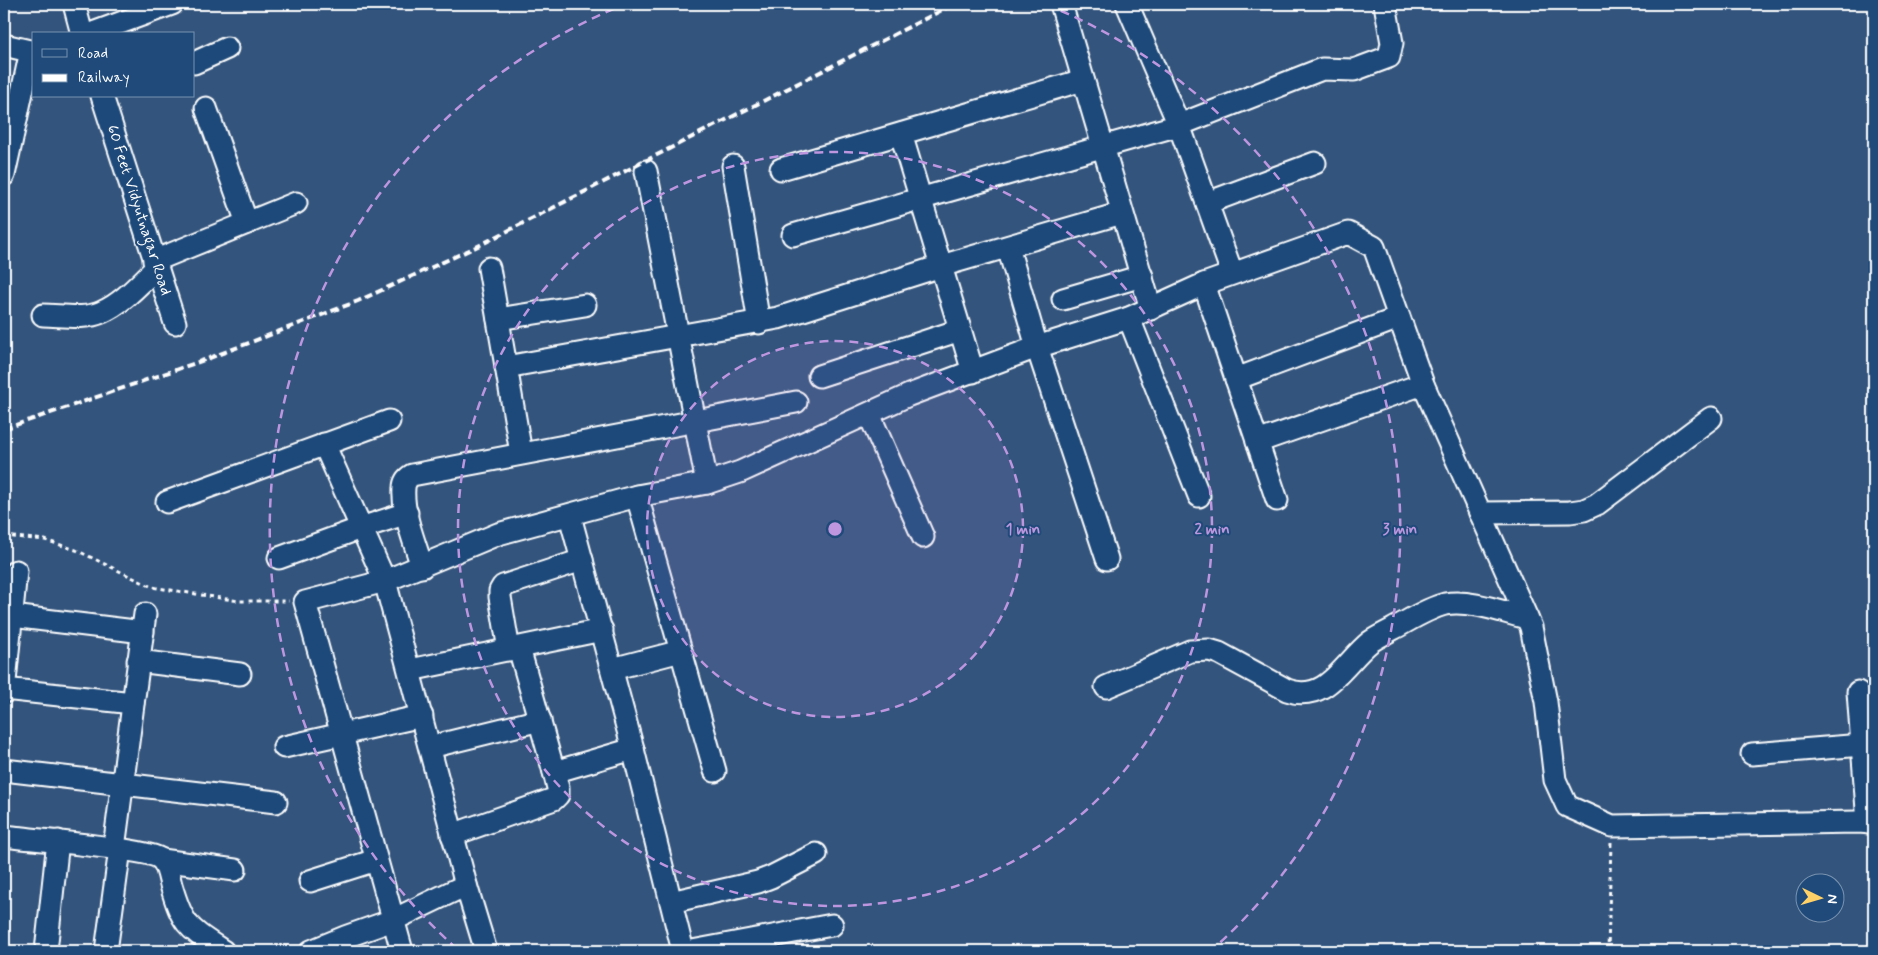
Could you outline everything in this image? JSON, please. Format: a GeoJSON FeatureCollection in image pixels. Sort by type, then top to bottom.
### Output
{"type":"FeatureCollection","features":[{"type":"Feature","properties":{"kind":"street"},"geometry":{"type":"LineString","coordinates":[[74,4],[81,32]]}},
{"type":"Feature","properties":{"kind":"street"},"geometry":{"type":"LineString","coordinates":[[95,32],[172,4]]}},
{"type":"Feature","properties":{"kind":"street"},"geometry":{"type":"LineString","coordinates":[[1061,4],[1151,309]]}},
{"type":"Feature","properties":{"kind":"street"},"geometry":{"type":"LineString","coordinates":[[1127,4],[1179,125],[1232,273]]}},
{"type":"Feature","properties":{"kind":"street"},"geometry":{"type":"LineString","coordinates":[[793,235],[1179,125],[1322,69],[1354,70],[1389,56],[1392,43],[1385,4]]}},
{"type":"Feature","properties":{"kind":"street"},"geometry":{"type":"LineString","coordinates":[[4,45],[32,51],[4,174]]}},
{"type":"Feature","properties":{"kind":"street"},"geometry":{"type":"LineString","coordinates":[[195,63],[227,48]]}},
{"type":"Feature","properties":{"kind":"street"},"geometry":{"type":"LineString","coordinates":[[781,169],[1083,80]]}},
{"type":"Feature","properties":{"kind":"street","name":"60 Feet Vidyutnagar Road"},"geometry":{"type":"LineString","coordinates":[[108,98],[155,264],[175,323]]}},
{"type":"Feature","properties":{"kind":"street"},"geometry":{"type":"LineString","coordinates":[[206,108],[247,223]]}},
{"type":"Feature","properties":{"kind":"street"},"geometry":{"type":"LineString","coordinates":[[901,134],[973,372]]}},
{"type":"Feature","properties":{"kind":"street"},"geometry":{"type":"LineString","coordinates":[[1207,203],[1315,163]]}},
{"type":"Feature","properties":{"kind":"street"},"geometry":{"type":"LineString","coordinates":[[734,166],[759,323]]}},
{"type":"Feature","properties":{"kind":"street"},"geometry":{"type":"LineString","coordinates":[[646,171],[707,484]]}},
{"type":"Feature","properties":{"kind":"street"},"geometry":{"type":"LineString","coordinates":[[43,315],[74,316],[101,313],[120,301],[155,264],[296,203]]}},
{"type":"Feature","properties":{"kind":"street"},"geometry":{"type":"LineString","coordinates":[[506,367],[678,335],[759,323],[795,314],[941,266],[1122,213]]}},
{"type":"Feature","properties":{"kind":"street"},"geometry":{"type":"LineString","coordinates":[[402,951],[305,602],[385,581],[498,534],[570,516],[637,496],[707,484],[740,472],[909,396],[1037,347],[1129,318],[1232,273],[1348,233],[1374,247],[1423,384],[1531,627],[1546,702],[1555,780],[1567,806],[1612,826],[1871,823],[1869,772],[1862,745],[1858,692]]}},
{"type":"Feature","properties":{"kind":"street"},"geometry":{"type":"LineString","coordinates":[[1008,247],[1037,347],[1107,559]]}},
{"type":"Feature","properties":{"kind":"street"},"geometry":{"type":"LineString","coordinates":[[489,268],[521,453]]}},
{"type":"Feature","properties":{"kind":"street"},"geometry":{"type":"LineString","coordinates":[[1063,299],[1142,276]]}},
{"type":"Feature","properties":{"kind":"street"},"geometry":{"type":"LineString","coordinates":[[1204,284],[1277,500]]}},
{"type":"Feature","properties":{"kind":"street"},"geometry":{"type":"LineString","coordinates":[[498,319],[584,305]]}},
{"type":"Feature","properties":{"kind":"street"},"geometry":{"type":"LineString","coordinates":[[1129,318],[1199,496]]}},
{"type":"Feature","properties":{"kind":"street"},"geometry":{"type":"LineString","coordinates":[[1236,379],[1399,318]]}},
{"type":"Feature","properties":{"kind":"street"},"geometry":{"type":"LineString","coordinates":[[819,376],[960,330]]}},
{"type":"Feature","properties":{"kind":"street"},"geometry":{"type":"LineString","coordinates":[[1257,442],[1423,384]]}},
{"type":"Feature","properties":{"kind":"street"},"geometry":{"type":"LineString","coordinates":[[422,567],[406,513],[404,488],[405,482],[412,474],[796,402]]}},
{"type":"Feature","properties":{"kind":"street"},"geometry":{"type":"LineString","coordinates":[[869,414],[923,538]]}},
{"type":"Feature","properties":{"kind":"street"},"geometry":{"type":"LineString","coordinates":[[1480,513],[1570,512],[1584,510],[1597,504],[1711,418]]}},
{"type":"Feature","properties":{"kind":"street"},"geometry":{"type":"LineString","coordinates":[[167,502],[389,421]]}},
{"type":"Feature","properties":{"kind":"street"},"geometry":{"type":"LineString","coordinates":[[324,444],[385,581],[452,835],[486,951]]}},
{"type":"Feature","properties":{"kind":"street"},"geometry":{"type":"LineString","coordinates":[[637,496],[715,771]]}},
{"type":"Feature","properties":{"kind":"street"},"geometry":{"type":"LineString","coordinates":[[279,558],[406,513]]}},
{"type":"Feature","properties":{"kind":"street"},"geometry":{"type":"LineString","coordinates":[[570,516],[633,749],[683,951]]}},
{"type":"Feature","properties":{"kind":"street"},"geometry":{"type":"LineString","coordinates":[[452,835],[558,796],[558,788],[540,720],[514,649],[500,591],[503,586],[582,560]]}},
{"type":"Feature","properties":{"kind":"street"},"geometry":{"type":"LineString","coordinates":[[16,571],[4,690],[133,703]]}},
{"type":"Feature","properties":{"kind":"street"},"geometry":{"type":"LineString","coordinates":[[1106,687],[1190,650],[1200,649],[1219,653],[1288,690],[1298,693],[1310,693],[1318,691],[1328,683],[1371,641],[1430,610],[1458,602],[1526,618]]}},
{"type":"Feature","properties":{"kind":"street"},"geometry":{"type":"LineString","coordinates":[[12,616],[144,623],[123,784],[106,951]]}},
{"type":"Feature","properties":{"kind":"street"},"geometry":{"type":"LineString","coordinates":[[410,670],[602,630]]}},
{"type":"Feature","properties":{"kind":"street"},"geometry":{"type":"LineString","coordinates":[[612,669],[681,651]]}},
{"type":"Feature","properties":{"kind":"street"},"geometry":{"type":"LineString","coordinates":[[138,661],[240,674]]}},
{"type":"Feature","properties":{"kind":"street"},"geometry":{"type":"LineString","coordinates":[[284,747],[422,716]]}},
{"type":"Feature","properties":{"kind":"street"},"geometry":{"type":"LineString","coordinates":[[430,747],[540,720]]}},
{"type":"Feature","properties":{"kind":"street"},"geometry":{"type":"LineString","coordinates":[[1752,754],[1862,745]]}},
{"type":"Feature","properties":{"kind":"street"},"geometry":{"type":"LineString","coordinates":[[554,772],[633,749]]}},
{"type":"Feature","properties":{"kind":"street"},"geometry":{"type":"LineString","coordinates":[[4,770],[276,802]]}},
{"type":"Feature","properties":{"kind":"street"},"geometry":{"type":"LineString","coordinates":[[4,837],[117,849],[156,856],[162,860],[235,870]]}},
{"type":"Feature","properties":{"kind":"street"},"geometry":{"type":"LineString","coordinates":[[46,951],[58,842]]}},
{"type":"Feature","properties":{"kind":"street"},"geometry":{"type":"LineString","coordinates":[[671,902],[758,882],[816,854]]}},
{"type":"Feature","properties":{"kind":"street"},"geometry":{"type":"LineString","coordinates":[[162,860],[179,912],[186,923],[194,932],[222,951]]}},
{"type":"Feature","properties":{"kind":"street"},"geometry":{"type":"LineString","coordinates":[[310,882],[376,860]]}},
{"type":"Feature","properties":{"kind":"street"},"geometry":{"type":"LineString","coordinates":[[311,951],[393,920],[466,885]]}},
{"type":"Feature","properties":{"kind":"street"},"geometry":{"type":"LineString","coordinates":[[692,951],[756,945],[832,925]]}},
{"type":"Feature","properties":{"kind":"path"},"geometry":{"type":"LineString","coordinates":[[4,536],[45,540],[76,550],[152,587],[239,600],[305,602]]}},
{"type":"Feature","properties":{"kind":"path"},"geometry":{"type":"LineString","coordinates":[[1608,951],[1612,826]]}},
{"type":"Feature","properties":{"kind":"railway"},"geometry":{"type":"LineString","coordinates":[[4,429],[207,359],[358,301],[478,246],[954,4]]}}]}
